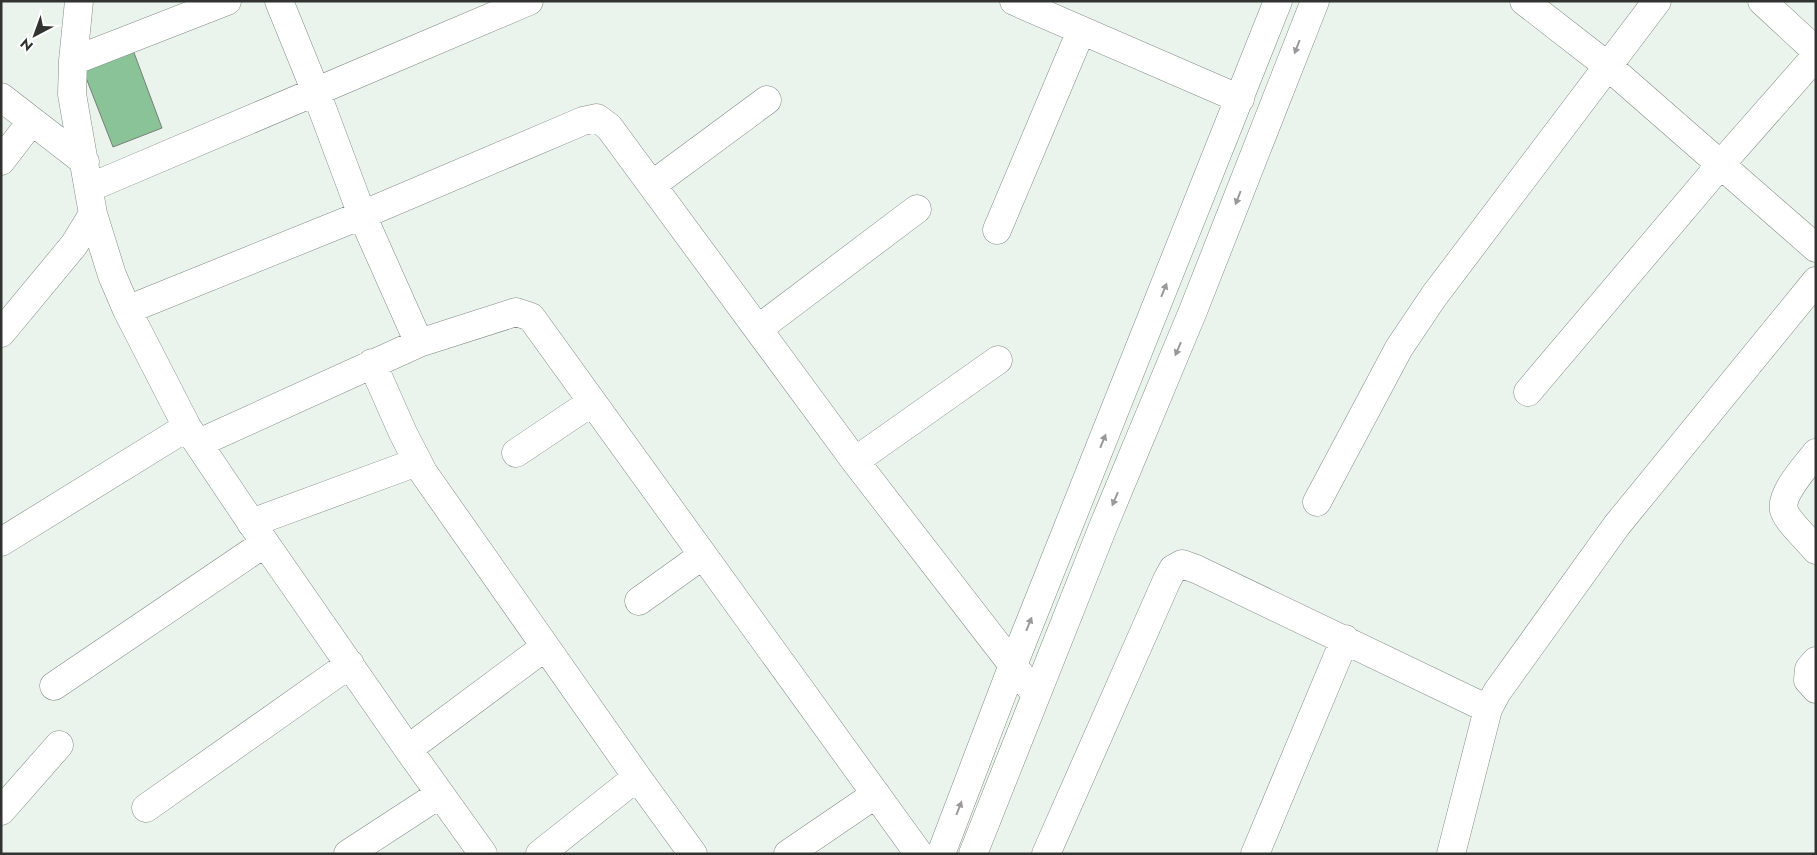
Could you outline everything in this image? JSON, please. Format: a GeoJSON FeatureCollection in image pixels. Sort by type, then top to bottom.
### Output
{"type":"FeatureCollection","features":[{"type":"Feature","properties":{"kind":"street"},"geometry":{"type":"LineString","coordinates":[[79,1],[72,61],[72,94],[94,214],[112,275],[127,310],[193,435],[258,533],[408,750],[483,854]]}},
{"type":"Feature","properties":{"kind":"street"},"geometry":{"type":"LineString","coordinates":[[72,61],[226,1]]}},
{"type":"Feature","properties":{"kind":"street"},"geometry":{"type":"LineString","coordinates":[[279,1],[316,92],[362,215],[419,343]]}},
{"type":"Feature","properties":{"kind":"street"},"geometry":{"type":"LineString","coordinates":[[87,175],[316,92],[529,1]]}},
{"type":"Feature","properties":{"kind":"street"},"geometry":{"type":"LineString","coordinates":[[1014,1],[1240,99]]}},
{"type":"Feature","properties":{"kind":"street"},"geometry":{"type":"LineString","coordinates":[[941,854],[1012,665],[1278,1]]}},
{"type":"Feature","properties":{"kind":"street"},"geometry":{"type":"LineString","coordinates":[[973,854],[1103,527],[1193,311],[1315,1]]}},
{"type":"Feature","properties":{"kind":"street"},"geometry":{"type":"LineString","coordinates":[[1524,1],[1609,67],[1816,248]]}},
{"type":"Feature","properties":{"kind":"street"},"geometry":{"type":"LineString","coordinates":[[1318,502],[1399,348],[1434,296],[1609,67],[1657,1]]}},
{"type":"Feature","properties":{"kind":"street"},"geometry":{"type":"LineString","coordinates":[[1762,1],[1816,51]]}},
{"type":"Feature","properties":{"kind":"street"},"geometry":{"type":"LineString","coordinates":[[997,230],[1080,31]]}},
{"type":"Feature","properties":{"kind":"street"},"geometry":{"type":"LineString","coordinates":[[1528,392],[1721,164],[1816,56]]}},
{"type":"Feature","properties":{"kind":"street"},"geometry":{"type":"LineString","coordinates":[[1,97],[31,122],[87,175]]}},
{"type":"Feature","properties":{"kind":"street"},"geometry":{"type":"LineString","coordinates":[[652,186],[767,100]]}},
{"type":"Feature","properties":{"kind":"street"},"geometry":{"type":"LineString","coordinates":[[127,310],[362,215],[583,121],[597,118],[609,127],[855,461],[1036,695]]}},
{"type":"Feature","properties":{"kind":"street"},"geometry":{"type":"LineString","coordinates":[[1,160],[31,122]]}},
{"type":"Feature","properties":{"kind":"street"},"geometry":{"type":"LineString","coordinates":[[758,329],[917,209]]}},
{"type":"Feature","properties":{"kind":"street"},"geometry":{"type":"LineString","coordinates":[[1,333],[74,245],[94,214]]}},
{"type":"Feature","properties":{"kind":"street"},"geometry":{"type":"LineString","coordinates":[[1451,854],[1488,709],[1522,656],[1617,525],[1816,281]]}},
{"type":"Feature","properties":{"kind":"street"},"geometry":{"type":"LineString","coordinates":[[1,542],[193,435],[419,343],[516,312],[531,317],[919,854]]}},
{"type":"Feature","properties":{"kind":"street"},"geometry":{"type":"LineString","coordinates":[[855,461],[998,360]]}},
{"type":"Feature","properties":{"kind":"street"},"geometry":{"type":"LineString","coordinates":[[372,363],[417,462],[448,510],[637,778],[693,854]]}},
{"type":"Feature","properties":{"kind":"street"},"geometry":{"type":"LineString","coordinates":[[516,454],[592,402]]}},
{"type":"Feature","properties":{"kind":"street"},"geometry":{"type":"LineString","coordinates":[[1816,453],[1786,494],[1784,508],[1787,516],[1816,550]]}},
{"type":"Feature","properties":{"kind":"street"},"geometry":{"type":"LineString","coordinates":[[54,686],[258,533],[417,462]]}},
{"type":"Feature","properties":{"kind":"street"},"geometry":{"type":"LineString","coordinates":[[639,601],[703,555]]}},
{"type":"Feature","properties":{"kind":"street"},"geometry":{"type":"LineString","coordinates":[[1046,854],[1173,569],[1182,564],[1345,639],[1488,709]]}},
{"type":"Feature","properties":{"kind":"street"},"geometry":{"type":"LineString","coordinates":[[1256,854],[1345,639]]}},
{"type":"Feature","properties":{"kind":"street"},"geometry":{"type":"LineString","coordinates":[[408,750],[545,647]]}},
{"type":"Feature","properties":{"kind":"street"},"geometry":{"type":"LineString","coordinates":[[1816,660],[1809,669],[1808,680],[1816,689]]}},
{"type":"Feature","properties":{"kind":"street"},"geometry":{"type":"LineString","coordinates":[[146,808],[350,664]]}},
{"type":"Feature","properties":{"kind":"street"},"geometry":{"type":"LineString","coordinates":[[1,811],[59,745]]}},
{"type":"Feature","properties":{"kind":"street"},"geometry":{"type":"LineString","coordinates":[[540,854],[637,778]]}},
{"type":"Feature","properties":{"kind":"street"},"geometry":{"type":"LineString","coordinates":[[348,854],[440,794]]}},
{"type":"Feature","properties":{"kind":"street"},"geometry":{"type":"LineString","coordinates":[[788,854],[876,794]]}},
{"type":"Feature","properties":{"kind":"building"},"geometry":{"type":"Polygon","coordinates":[[[133,50],[162,128],[113,147],[83,70],[133,50]]]}}]}
